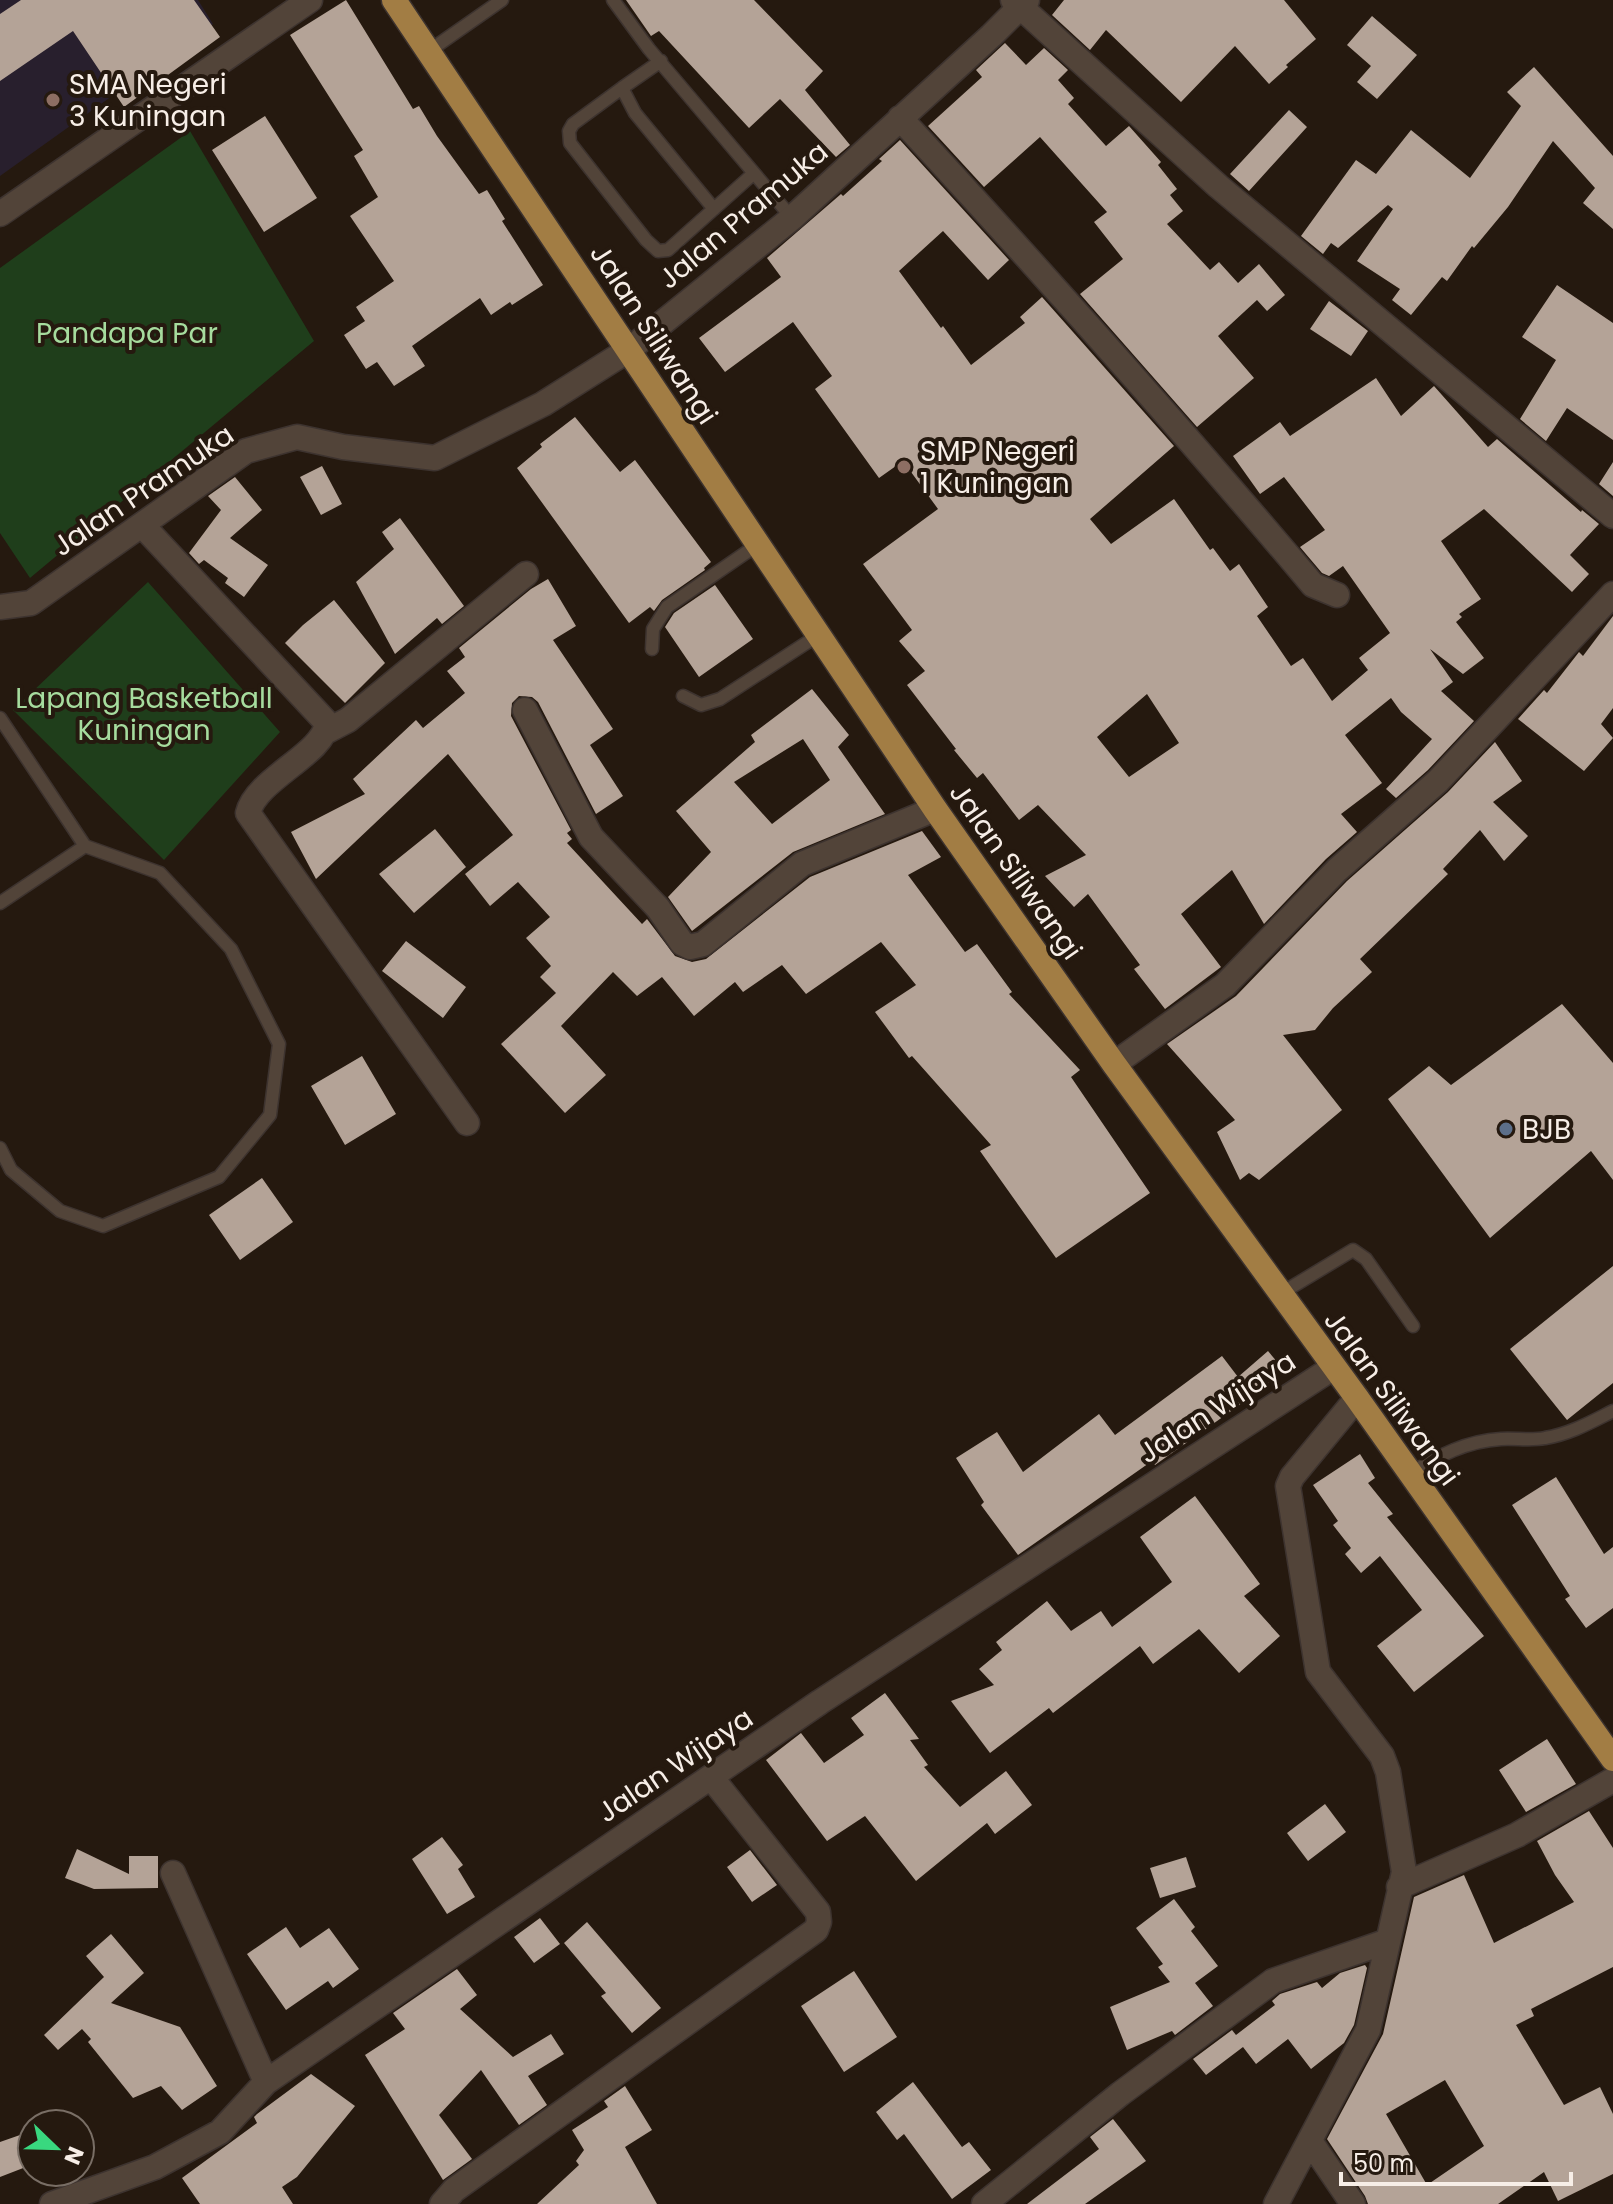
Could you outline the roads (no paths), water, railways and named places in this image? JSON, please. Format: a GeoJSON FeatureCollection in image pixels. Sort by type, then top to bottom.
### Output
{"type":"FeatureCollection","features":[{"type":"Feature","properties":{"kind":"main road","name":"Jalan Siliwangi"},"geometry":{"type":"LineString","coordinates":[[394,0],[935,809],[1114,1064],[1357,1398],[1613,1759]]}},
{"type":"Feature","properties":{"kind":"street"},"geometry":{"type":"LineString","coordinates":[[0,214],[310,0]]}},
{"type":"Feature","properties":{"kind":"street"},"geometry":{"type":"LineString","coordinates":[[1020,2],[1218,186],[1613,516]]}},
{"type":"Feature","properties":{"kind":"street","name":"Jalan Pramuka"},"geometry":{"type":"LineString","coordinates":[[0,607],[31,603],[246,451],[297,437],[343,447],[435,458],[543,404],[630,349],[792,218],[991,36],[1020,2]]}},
{"type":"Feature","properties":{"kind":"street"},"geometry":{"type":"LineString","coordinates":[[900,118],[1186,433],[1313,585],[1337,595]]}},
{"type":"Feature","properties":{"kind":"street"},"geometry":{"type":"LineString","coordinates":[[142,525],[327,723],[325,732]]}},
{"type":"Feature","properties":{"kind":"street"},"geometry":{"type":"LineString","coordinates":[[467,1123],[248,813],[254,797],[325,732],[348,720],[526,574]]}},
{"type":"Feature","properties":{"kind":"street"},"geometry":{"type":"LineString","coordinates":[[1114,1064],[1225,985],[1337,870],[1438,781],[1613,594]]}},
{"type":"Feature","properties":{"kind":"street"},"geometry":{"type":"LineString","coordinates":[[525,710],[591,837],[658,908],[682,943],[690,947],[703,944],[802,864],[935,809]]}},
{"type":"Feature","properties":{"kind":"street","name":"Jalan Wijaya"},"geometry":{"type":"LineString","coordinates":[[52,2204],[155,2167],[220,2132],[266,2082],[820,1702],[1334,1367]]}},
{"type":"Feature","properties":{"kind":"street"},"geometry":{"type":"LineString","coordinates":[[1276,2204],[1368,2030],[1404,1872],[1388,1772],[1382,1756],[1318,1672],[1288,1486],[1292,1477],[1357,1398]]}},
{"type":"Feature","properties":{"kind":"street"},"geometry":{"type":"LineString","coordinates":[[442,2204],[454,2190],[816,1930],[818,1912],[711,1777]]}},
{"type":"Feature","properties":{"kind":"street"},"geometry":{"type":"LineString","coordinates":[[1399,1887],[1493,1847],[1613,1780]]}},
{"type":"Feature","properties":{"kind":"street"},"geometry":{"type":"LineString","coordinates":[[173,1873],[266,2082]]}},
{"type":"Feature","properties":{"kind":"street"},"geometry":{"type":"LineString","coordinates":[[984,2204],[1120,2094],[1273,1981],[1388,1941]]}},
{"type":"Feature","properties":{"kind":"street"},"geometry":{"type":"LineString","coordinates":[[1310,2141],[1353,2204]]}},
{"type":"Feature","properties":{"kind":"lane"},"geometry":{"type":"LineString","coordinates":[[429,51],[502,0]]}},
{"type":"Feature","properties":{"kind":"lane"},"geometry":{"type":"LineString","coordinates":[[613,0],[649,49],[792,218]]}},
{"type":"Feature","properties":{"kind":"lane"},"geometry":{"type":"LineString","coordinates":[[661,61],[573,124],[569,131],[570,143],[646,240],[658,251],[668,250],[753,174]]}},
{"type":"Feature","properties":{"kind":"lane"},"geometry":{"type":"LineString","coordinates":[[622,88],[643,124],[714,209]]}},
{"type":"Feature","properties":{"kind":"lane"},"geometry":{"type":"LineString","coordinates":[[652,649],[653,629],[667,607],[757,545]]}},
{"type":"Feature","properties":{"kind":"lane"},"geometry":{"type":"LineString","coordinates":[[683,696],[701,705],[720,699],[817,636]]}},
{"type":"Feature","properties":{"kind":"lane"},"geometry":{"type":"LineString","coordinates":[[0,718],[85,846],[160,873],[231,949],[279,1044],[270,1115],[219,1177],[103,1226],[60,1211],[11,1170],[0,1148]]}},
{"type":"Feature","properties":{"kind":"lane"},"geometry":{"type":"LineString","coordinates":[[0,903],[85,846]]}},
{"type":"Feature","properties":{"kind":"lane"},"geometry":{"type":"LineString","coordinates":[[1280,1294],[1353,1250],[1366,1259],[1413,1326]]}},
{"type":"Feature","properties":{"kind":"lane"},"geometry":{"type":"LineString","coordinates":[[1410,1474],[1440,1455],[1465,1445],[1500,1439],[1542,1439],[1575,1431],[1613,1411]]}},
{"type":"Feature","properties":{"kind":"place","name":"SMA Negeri 3 Kuningan"},"geometry":{"type":"Point","coordinates":[53,100]}},
{"type":"Feature","properties":{"kind":"place","name":"SMP Negeri 1 Kuningan"},"geometry":{"type":"Point","coordinates":[904,467]}},
{"type":"Feature","properties":{"kind":"place","name":"BJB"},"geometry":{"type":"Point","coordinates":[1506,1129]}},
{"type":"Feature","properties":{"kind":"park label","name":"Pandapa Par"},"geometry":{"type":"Point","coordinates":[127,333]}},
{"type":"Feature","properties":{"kind":"park label","name":"Lapang Basketball Kuningan"},"geometry":{"type":"Point","coordinates":[144,714]}}]}
